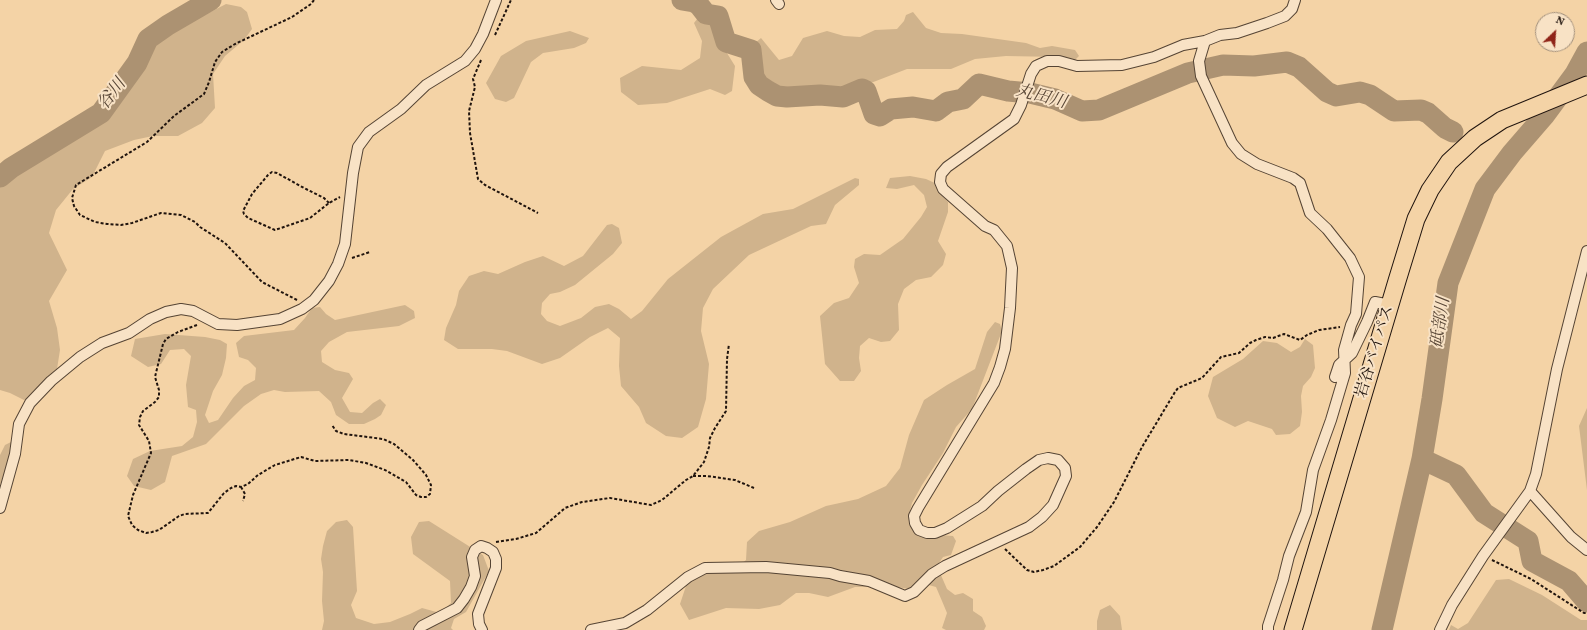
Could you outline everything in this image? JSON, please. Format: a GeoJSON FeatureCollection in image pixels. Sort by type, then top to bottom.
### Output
{"type":"FeatureCollection","features":[{"type":"Feature","properties":{"kind":"highway","name":"岩谷バイパス"},"geometry":{"type":"LineString","coordinates":[[1293,630],[1416,219],[1430,190],[1448,162],[1475,138],[1502,120],[1587,85]]}},
{"type":"Feature","properties":{"kind":"street"},"geometry":{"type":"LineString","coordinates":[[0,508],[15,454],[19,424],[30,403],[51,381],[80,357],[102,343],[129,333],[150,319],[166,312],[181,309],[194,311],[212,322],[224,325],[244,324],[280,319],[302,309],[314,300],[329,281],[338,264],[345,244],[358,147],[369,132],[401,110],[426,85],[465,61],[475,49],[483,34],[496,0]]}},
{"type":"Feature","properties":{"kind":"street"},"geometry":{"type":"LineString","coordinates":[[591,630],[625,623],[647,610],[688,577],[705,568],[766,567],[830,573],[869,581],[904,596],[914,592],[932,574],[945,566],[1029,527],[1042,517],[1053,505],[1066,476],[1065,468],[1058,460],[1048,458],[1039,460],[1013,478],[982,506],[947,528],[935,533],[927,533],[919,530],[915,523],[914,516],[994,383],[1002,361],[1009,331],[1012,268],[1007,246],[994,230],[985,226],[946,192],[940,182],[941,174],[947,167],[1014,119],[1026,92],[1031,74],[1036,66],[1047,61],[1059,61],[1077,66],[1122,65],[1154,56],[1183,45],[1205,41],[1220,35],[1237,33],[1285,16],[1292,9],[1295,0]]}},
{"type":"Feature","properties":{"kind":"street"},"geometry":{"type":"LineString","coordinates":[[1205,41],[1199,61],[1201,76],[1232,143],[1241,154],[1257,164],[1293,178],[1300,183],[1310,213],[1327,229],[1350,258],[1359,277],[1356,314],[1351,325],[1344,350],[1345,373],[1331,420],[1313,470],[1306,512],[1289,556],[1268,630]]}},
{"type":"Feature","properties":{"kind":"street"},"geometry":{"type":"LineString","coordinates":[[1440,630],[1452,605],[1483,556],[1530,491],[1536,474],[1557,369],[1587,251]]}},
{"type":"Feature","properties":{"kind":"street"},"geometry":{"type":"LineString","coordinates":[[1335,377],[1339,365],[1352,353],[1375,302],[1390,305]]}},
{"type":"Feature","properties":{"kind":"street"},"geometry":{"type":"LineString","coordinates":[[1530,491],[1571,537],[1587,550]]}},
{"type":"Feature","properties":{"kind":"street"},"geometry":{"type":"LineString","coordinates":[[420,630],[422,626],[457,608],[471,587],[475,576],[472,556],[475,550],[481,546],[488,548],[496,559],[496,568],[478,614],[479,624],[482,630]]}},
{"type":"Feature","properties":{"kind":"path"},"geometry":{"type":"LineString","coordinates":[[302,309],[300,302],[297,299],[262,282],[225,243],[200,227],[196,222],[181,214],[161,213],[132,223],[121,225],[106,224],[95,222],[80,215],[74,206],[72,198],[76,185],[148,142],[174,116],[204,94],[215,62],[222,52],[292,16],[311,4],[314,0]]}},
{"type":"Feature","properties":{"kind":"path"},"geometry":{"type":"LineString","coordinates":[[495,36],[511,0]]}},
{"type":"Feature","properties":{"kind":"path"},"geometry":{"type":"LineString","coordinates":[[483,57],[473,79],[475,87],[469,111],[470,133],[478,179],[485,185],[538,213]]}},
{"type":"Feature","properties":{"kind":"path"},"geometry":{"type":"LineString","coordinates":[[329,203],[320,196],[278,173],[272,172],[252,194],[243,211],[248,218],[275,230],[310,218],[329,203],[342,196],[351,194]]}},
{"type":"Feature","properties":{"kind":"path"},"geometry":{"type":"LineString","coordinates":[[338,264],[350,258],[370,252]]}},
{"type":"Feature","properties":{"kind":"path"},"geometry":{"type":"LineString","coordinates":[[212,322],[178,332],[166,339],[163,344],[155,376],[159,390],[159,397],[143,411],[140,417],[140,425],[149,441],[151,453],[133,495],[128,516],[132,525],[138,530],[146,533],[159,530],[179,516],[185,514],[208,513],[224,492],[236,486],[241,486],[275,465],[301,457],[315,461],[349,460],[366,463],[385,470],[406,482],[416,495],[426,497],[430,494],[431,485],[426,475],[394,444],[383,439],[344,434],[336,431],[332,425]]}},
{"type":"Feature","properties":{"kind":"path"},"geometry":{"type":"LineString","coordinates":[[994,544],[1008,551],[1027,570],[1034,572],[1054,566],[1080,547],[1098,527],[1114,502],[1142,447],[1169,403],[1174,392],[1178,388],[1202,378],[1221,357],[1239,353],[1250,343],[1256,340],[1265,337],[1273,338],[1284,334],[1300,340],[1319,330],[1351,325]]}},
{"type":"Feature","properties":{"kind":"path"},"geometry":{"type":"LineString","coordinates":[[488,548],[491,544],[536,533],[565,508],[582,502],[610,498],[626,500],[643,505],[651,505],[662,500],[693,476],[704,462],[709,447],[710,438],[726,411],[727,360],[729,344]]}},
{"type":"Feature","properties":{"kind":"path"},"geometry":{"type":"LineString","coordinates":[[693,476],[707,476],[735,480],[754,488]]}},
{"type":"Feature","properties":{"kind":"path"},"geometry":{"type":"LineString","coordinates":[[241,486],[245,494],[243,502]]}},
{"type":"Feature","properties":{"kind":"path"},"geometry":{"type":"LineString","coordinates":[[1483,556],[1531,579],[1584,613],[1587,613]]}},
{"type":"Feature","properties":{"kind":"shaded area"},"geometry":{"type":"Polygon","coordinates":[[[226,4],[241,7],[247,12],[252,29],[244,40],[225,56],[213,74],[215,108],[202,123],[178,136],[153,136],[134,140],[105,151],[92,177],[73,189],[56,210],[49,233],[67,270],[49,301],[57,328],[60,350],[57,369],[28,402],[0,390],[0,187],[11,175],[100,121],[118,100],[142,67],[153,46],[168,34],[226,4]]]}},
{"type":"Feature","properties":{"kind":"shaded area"},"geometry":{"type":"Polygon","coordinates":[[[913,12],[926,28],[941,33],[962,34],[1026,43],[1040,48],[1052,46],[1075,50],[1079,56],[1075,60],[1059,57],[1006,56],[975,59],[951,69],[907,69],[845,93],[805,93],[787,96],[764,84],[757,76],[754,59],[754,44],[761,38],[779,60],[792,56],[803,38],[827,31],[844,36],[860,37],[875,30],[897,29],[904,21],[906,15],[913,12]]]}},
{"type":"Feature","properties":{"kind":"shaded area"},"geometry":{"type":"Polygon","coordinates":[[[701,14],[713,23],[717,32],[717,37],[735,66],[732,91],[725,95],[710,89],[667,103],[638,105],[621,92],[620,78],[642,66],[681,70],[700,58],[702,41],[694,23],[701,14]]]}},
{"type":"Feature","properties":{"kind":"shaded area"},"geometry":{"type":"Polygon","coordinates":[[[570,31],[589,38],[586,43],[574,48],[543,53],[531,62],[514,98],[506,102],[495,99],[486,83],[501,56],[526,41],[570,31]]]}},
{"type":"Feature","properties":{"kind":"shaded area"},"geometry":{"type":"Polygon","coordinates":[[[910,176],[926,179],[937,184],[940,192],[948,202],[948,212],[938,241],[946,254],[943,265],[931,277],[916,280],[904,289],[898,304],[899,330],[890,341],[881,342],[869,338],[860,346],[859,358],[861,371],[854,381],[840,381],[825,364],[820,316],[834,303],[849,298],[859,283],[854,267],[855,259],[864,254],[880,255],[903,239],[921,217],[927,207],[924,195],[914,185],[897,189],[886,188],[890,178],[910,176]]]}},
{"type":"Feature","properties":{"kind":"shaded area"},"geometry":{"type":"Polygon","coordinates":[[[855,178],[859,179],[859,185],[835,205],[826,224],[811,226],[749,255],[713,289],[703,308],[701,331],[709,364],[706,399],[698,427],[682,438],[666,436],[646,423],[639,407],[621,386],[619,366],[620,338],[608,328],[590,337],[560,358],[542,364],[507,351],[492,349],[458,349],[444,340],[446,328],[456,305],[459,291],[469,276],[484,271],[498,274],[543,256],[564,266],[583,256],[607,225],[612,224],[619,228],[622,243],[613,254],[575,285],[560,292],[550,294],[542,303],[541,314],[547,321],[560,326],[581,318],[595,307],[609,304],[619,309],[631,319],[642,311],[668,279],[721,237],[763,214],[793,209],[855,178]]]}},
{"type":"Feature","properties":{"kind":"shaded area"},"geometry":{"type":"Polygon","coordinates":[[[405,305],[414,311],[415,318],[399,326],[347,332],[329,342],[321,351],[322,362],[335,370],[349,373],[353,379],[342,398],[350,412],[362,413],[380,399],[386,405],[381,415],[375,419],[364,424],[349,424],[336,415],[331,402],[319,391],[285,392],[274,390],[261,394],[244,406],[206,444],[172,456],[165,482],[151,490],[134,486],[127,476],[133,459],[150,451],[182,446],[193,437],[197,422],[196,410],[188,407],[186,385],[191,356],[184,349],[170,350],[161,364],[148,367],[131,356],[135,339],[165,334],[205,337],[220,340],[227,344],[226,358],[222,375],[213,391],[205,415],[209,423],[218,420],[233,398],[244,386],[255,380],[256,368],[248,360],[239,357],[236,343],[244,336],[294,330],[312,308],[320,307],[326,314],[335,320],[405,305]]]}},
{"type":"Feature","properties":{"kind":"shaded area"},"geometry":{"type":"Polygon","coordinates":[[[995,322],[1000,324],[1002,331],[972,409],[956,427],[943,453],[912,503],[909,515],[911,524],[939,535],[953,536],[956,541],[951,555],[943,557],[937,566],[947,589],[955,595],[963,593],[973,599],[973,611],[982,617],[986,626],[984,630],[946,630],[942,628],[947,613],[936,587],[925,584],[909,589],[897,587],[855,587],[828,597],[809,593],[796,593],[780,605],[759,609],[726,608],[689,620],[680,604],[687,583],[706,573],[739,566],[746,560],[747,542],[759,531],[790,522],[826,506],[858,499],[886,486],[900,468],[909,435],[924,400],[975,369],[987,332],[995,322]]]}},
{"type":"Feature","properties":{"kind":"shaded area"},"geometry":{"type":"Polygon","coordinates":[[[1305,339],[1313,345],[1315,368],[1311,377],[1303,386],[1301,396],[1302,412],[1300,426],[1290,434],[1276,435],[1272,429],[1248,421],[1235,427],[1217,418],[1208,396],[1213,377],[1243,359],[1263,341],[1277,343],[1291,352],[1300,347],[1305,339]]]}},
{"type":"Feature","properties":{"kind":"shaded area"},"geometry":{"type":"Polygon","coordinates":[[[1587,408],[1587,490],[1579,426],[1587,408]]]}},
{"type":"Feature","properties":{"kind":"shaded area"},"geometry":{"type":"Polygon","coordinates":[[[13,441],[14,447],[0,485],[0,455],[5,445],[13,441]]]}},
{"type":"Feature","properties":{"kind":"shaded area"},"geometry":{"type":"Polygon","coordinates":[[[347,520],[353,527],[357,591],[351,605],[356,618],[374,624],[390,622],[422,608],[440,613],[451,603],[450,581],[413,554],[411,537],[419,522],[429,521],[483,555],[489,571],[466,612],[454,619],[451,628],[453,630],[322,630],[324,621],[322,601],[323,572],[321,559],[323,546],[327,531],[336,522],[347,520]]]}},
{"type":"Feature","properties":{"kind":"shaded area"},"geometry":{"type":"Polygon","coordinates":[[[1509,579],[1542,595],[1581,620],[1587,620],[1587,630],[1449,630],[1451,625],[1458,629],[1468,623],[1496,580],[1509,579]]]}},
{"type":"Feature","properties":{"kind":"shaded area"},"geometry":{"type":"Polygon","coordinates":[[[1110,605],[1120,616],[1122,630],[1097,630],[1097,621],[1100,610],[1110,605]]]}},
{"type":"Feature","properties":{"kind":"waterway","name":"谷川"},"geometry":{"type":"LineString","coordinates":[[0,177],[11,168],[101,113],[137,63],[148,39],[168,25],[211,0]]}},
{"type":"Feature","properties":{"kind":"waterway","name":"丸田川"},"geometry":{"type":"LineString","coordinates":[[682,0],[694,2],[699,5],[706,14],[718,16],[726,42],[751,50],[754,77],[759,85],[768,91],[777,96],[787,97],[820,95],[843,97],[862,89],[866,91],[874,114],[880,116],[891,109],[913,107],[936,111],[948,102],[963,99],[979,84],[1008,91],[1030,93],[1055,99],[1082,111],[1099,110],[1188,73],[1223,65],[1254,66],[1287,62],[1299,67],[1327,92],[1336,96],[1360,92],[1370,95],[1394,111],[1421,110],[1428,113],[1445,128],[1453,132]]}},
{"type":"Feature","properties":{"kind":"waterway","name":"砥部川"},"geometry":{"type":"LineString","coordinates":[[1382,630],[1422,459],[1448,283],[1485,189],[1512,153],[1544,116],[1575,74],[1587,52]]}},
{"type":"Feature","properties":{"kind":"waterway"},"geometry":{"type":"LineString","coordinates":[[1422,459],[1456,475],[1484,513],[1528,541],[1532,561],[1569,581],[1587,602]]}}]}
